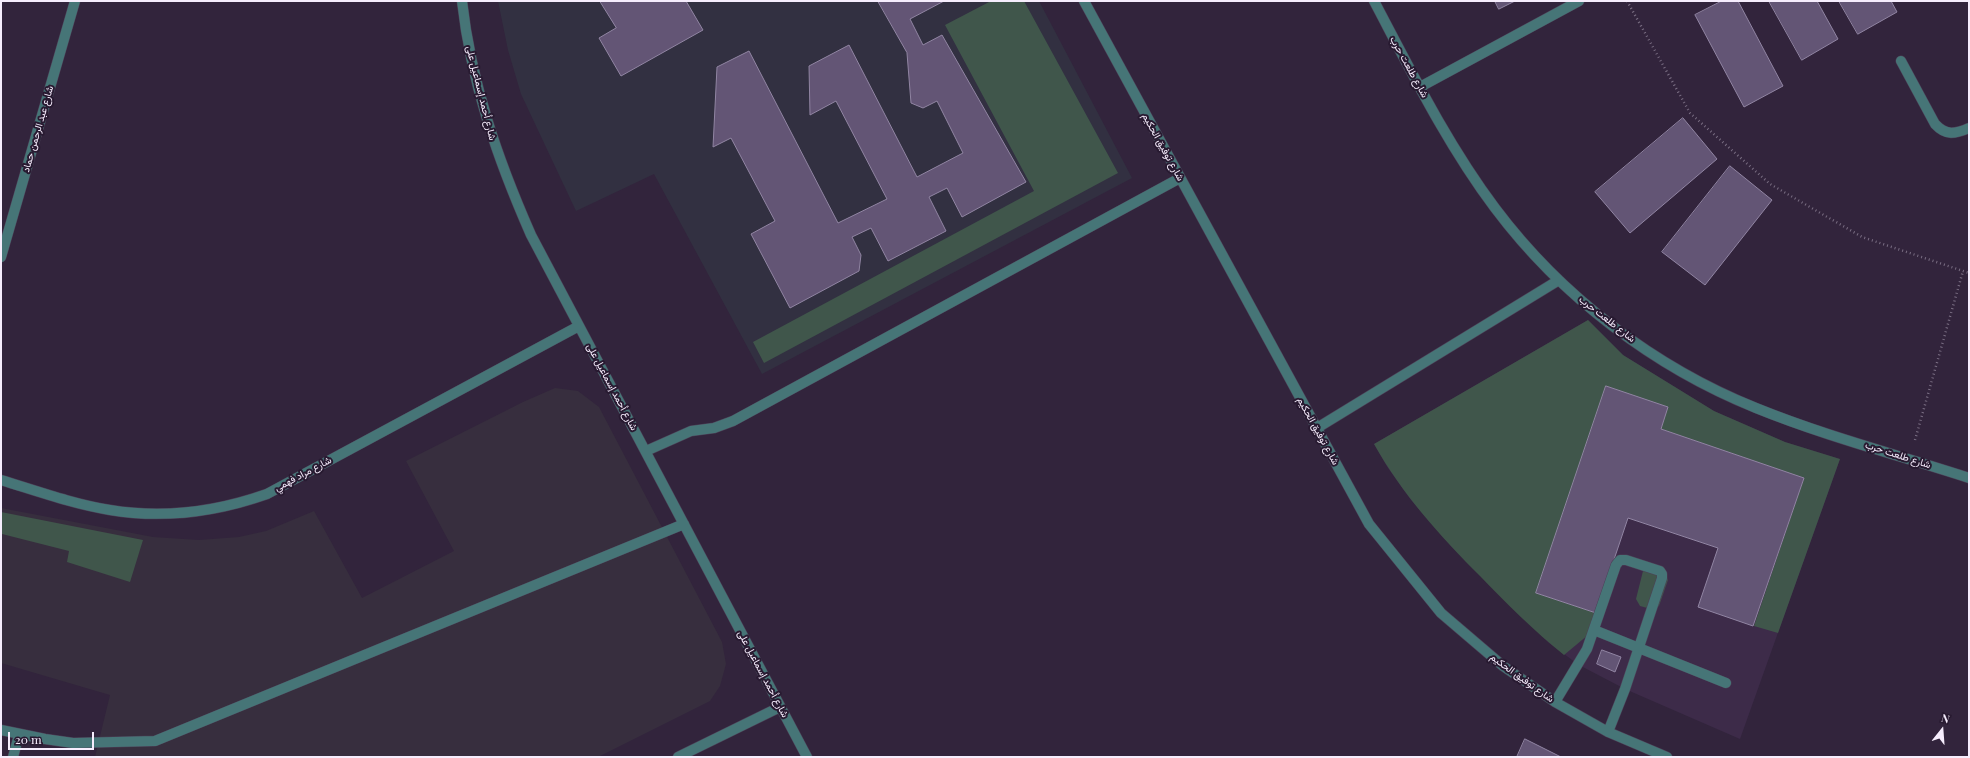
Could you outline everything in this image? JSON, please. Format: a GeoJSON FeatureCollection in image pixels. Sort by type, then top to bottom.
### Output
{"type":"FeatureCollection","features":[{"type":"Feature","properties":{"kind":"street","name":"شارع عبد الرحمن حماد"},"geometry":{"type":"LineString","coordinates":[[1,257],[75,1]]}},
{"type":"Feature","properties":{"kind":"street","name":"شارع أحمد إسماعيل على"},"geometry":{"type":"LineString","coordinates":[[462,1],[474,73],[488,129],[508,182],[531,235],[807,757]]}},
{"type":"Feature","properties":{"kind":"street","name":"شارع توفيق الحكيم"},"geometry":{"type":"LineString","coordinates":[[1084,1],[1369,524],[1441,612],[1503,666],[1555,702],[1608,732],[1667,757]]}},
{"type":"Feature","properties":{"kind":"street","name":"شارع طلعت حرب"},"geometry":{"type":"LineString","coordinates":[[1374,1],[1420,87],[1469,170],[1496,209],[1526,245],[1559,280],[1594,311],[1632,340],[1671,366],[1712,388],[1756,408],[1800,424],[1969,478]]}},
{"type":"Feature","properties":{"kind":"street"},"geometry":{"type":"LineString","coordinates":[[1420,87],[1579,1]]}},
{"type":"Feature","properties":{"kind":"street"},"geometry":{"type":"LineString","coordinates":[[1901,61],[1935,124],[1941,130],[1949,134],[1958,133],[1969,128]]}},
{"type":"Feature","properties":{"kind":"street"},"geometry":{"type":"LineString","coordinates":[[646,451],[691,431],[714,428],[733,421],[1180,178]]}},
{"type":"Feature","properties":{"kind":"street"},"geometry":{"type":"LineString","coordinates":[[1316,428],[1559,280]]}},
{"type":"Feature","properties":{"kind":"street","name":"شارع مراد فهمي"},"geometry":{"type":"LineString","coordinates":[[1,480],[82,504],[137,514],[194,512],[244,502],[267,494],[579,326]]}},
{"type":"Feature","properties":{"kind":"street"},"geometry":{"type":"LineString","coordinates":[[1,730],[19,735],[73,742],[155,741],[684,524]]}},
{"type":"Feature","properties":{"kind":"street"},"geometry":{"type":"LineString","coordinates":[[1555,702],[1579,665],[1594,630],[1616,565],[1620,560],[1626,560],[1660,571],[1662,578],[1639,648],[1608,732]]}},
{"type":"Feature","properties":{"kind":"street"},"geometry":{"type":"LineString","coordinates":[[1594,630],[1726,683]]}},
{"type":"Feature","properties":{"kind":"street"},"geometry":{"type":"LineString","coordinates":[[678,757],[780,707]]}},
{"type":"Feature","properties":{"kind":"street"},"geometry":{"type":"LineString","coordinates":[[13,757],[19,735]]}},
{"type":"Feature","properties":{"kind":"path"},"geometry":{"type":"LineString","coordinates":[[1627,1],[1690,113],[1770,184],[1862,237],[1969,273]]}},
{"type":"Feature","properties":{"kind":"path"},"geometry":{"type":"LineString","coordinates":[[1910,459],[1963,271]]}},
{"type":"Feature","properties":{"kind":"shaded area"},"geometry":{"type":"Polygon","coordinates":[[[498,1],[1039,1],[1132,178],[762,374],[654,174],[576,211],[521,94],[508,50],[498,1]]]}},
{"type":"Feature","properties":{"kind":"shaded area"},"geometry":{"type":"Polygon","coordinates":[[[1588,320],[1623,355],[1714,411],[1785,442],[1840,459],[1740,739],[1625,689],[1579,665],[1549,643],[1451,546],[1411,500],[1388,468],[1374,444],[1588,320]]]}},
{"type":"Feature","properties":{"kind":"shaded area"},"geometry":{"type":"Polygon","coordinates":[[[555,388],[578,391],[599,407],[722,642],[726,664],[720,686],[710,701],[598,757],[95,757],[110,695],[1,663],[1,508],[153,537],[199,540],[239,537],[266,531],[314,511],[362,598],[454,551],[406,461],[523,402],[555,388]]]}},
{"type":"Feature","properties":{"kind":"green space"},"geometry":{"type":"Polygon","coordinates":[[[991,1],[1024,1],[1118,173],[764,363],[753,342],[1034,191],[945,25],[991,1]]]}},
{"type":"Feature","properties":{"kind":"green space"},"geometry":{"type":"Polygon","coordinates":[[[1588,320],[1623,355],[1714,411],[1785,442],[1840,459],[1778,633],[1754,626],[1804,478],[1661,429],[1668,407],[1606,387],[1537,593],[1596,613],[1588,635],[1564,655],[1500,597],[1450,546],[1409,497],[1374,444],[1588,320]]]}},
{"type":"Feature","properties":{"kind":"green space"},"geometry":{"type":"Polygon","coordinates":[[[1,512],[143,540],[130,582],[67,562],[69,551],[2,534],[1,539],[1,512]]]}},
{"type":"Feature","properties":{"kind":"green space"},"geometry":{"type":"Polygon","coordinates":[[[1650,568],[1664,572],[1668,580],[1659,606],[1651,609],[1640,606],[1636,599],[1643,571],[1650,568]]]}},
{"type":"Feature","properties":{"kind":"building"},"geometry":{"type":"Polygon","coordinates":[[[600,1],[686,1],[703,30],[621,76],[599,38],[616,28],[600,1]]]}},
{"type":"Feature","properties":{"kind":"building"},"geometry":{"type":"Polygon","coordinates":[[[878,1],[944,1],[910,19],[923,45],[942,35],[1026,182],[962,217],[947,188],[929,197],[946,231],[888,261],[871,228],[852,237],[861,255],[859,271],[790,308],[751,234],[775,221],[731,138],[713,147],[717,67],[749,51],[838,223],[887,199],[836,101],[810,115],[809,66],[849,45],[917,177],[963,153],[937,101],[923,108],[911,103],[907,53],[878,1]]]}},
{"type":"Feature","properties":{"kind":"building"},"geometry":{"type":"Polygon","coordinates":[[[1495,1],[1515,1],[1499,9],[1495,1]]]}},
{"type":"Feature","properties":{"kind":"building"},"geometry":{"type":"Polygon","coordinates":[[[1722,1],[1738,1],[1783,86],[1744,107],[1695,15],[1722,1]]]}},
{"type":"Feature","properties":{"kind":"building"},"geometry":{"type":"Polygon","coordinates":[[[1769,1],[1817,1],[1838,39],[1802,60],[1769,1]]]}},
{"type":"Feature","properties":{"kind":"building"},"geometry":{"type":"Polygon","coordinates":[[[1839,1],[1891,1],[1897,12],[1858,34],[1839,1]]]}},
{"type":"Feature","properties":{"kind":"building"},"geometry":{"type":"Polygon","coordinates":[[[1683,118],[1717,159],[1630,233],[1595,192],[1683,118]]]}},
{"type":"Feature","properties":{"kind":"building"},"geometry":{"type":"Polygon","coordinates":[[[1730,166],[1772,200],[1705,285],[1662,252],[1730,166]]]}},
{"type":"Feature","properties":{"kind":"building"},"geometry":{"type":"Polygon","coordinates":[[[1606,386],[1668,407],[1661,429],[1804,478],[1753,626],[1698,607],[1718,548],[1628,518],[1596,613],[1536,593],[1606,386]]]}},
{"type":"Feature","properties":{"kind":"building"},"geometry":{"type":"Polygon","coordinates":[[[1602,650],[1621,657],[1615,672],[1597,664],[1602,650]]]}},
{"type":"Feature","properties":{"kind":"building"},"geometry":{"type":"Polygon","coordinates":[[[1525,739],[1561,757],[1517,757],[1525,739]]]}}]}
